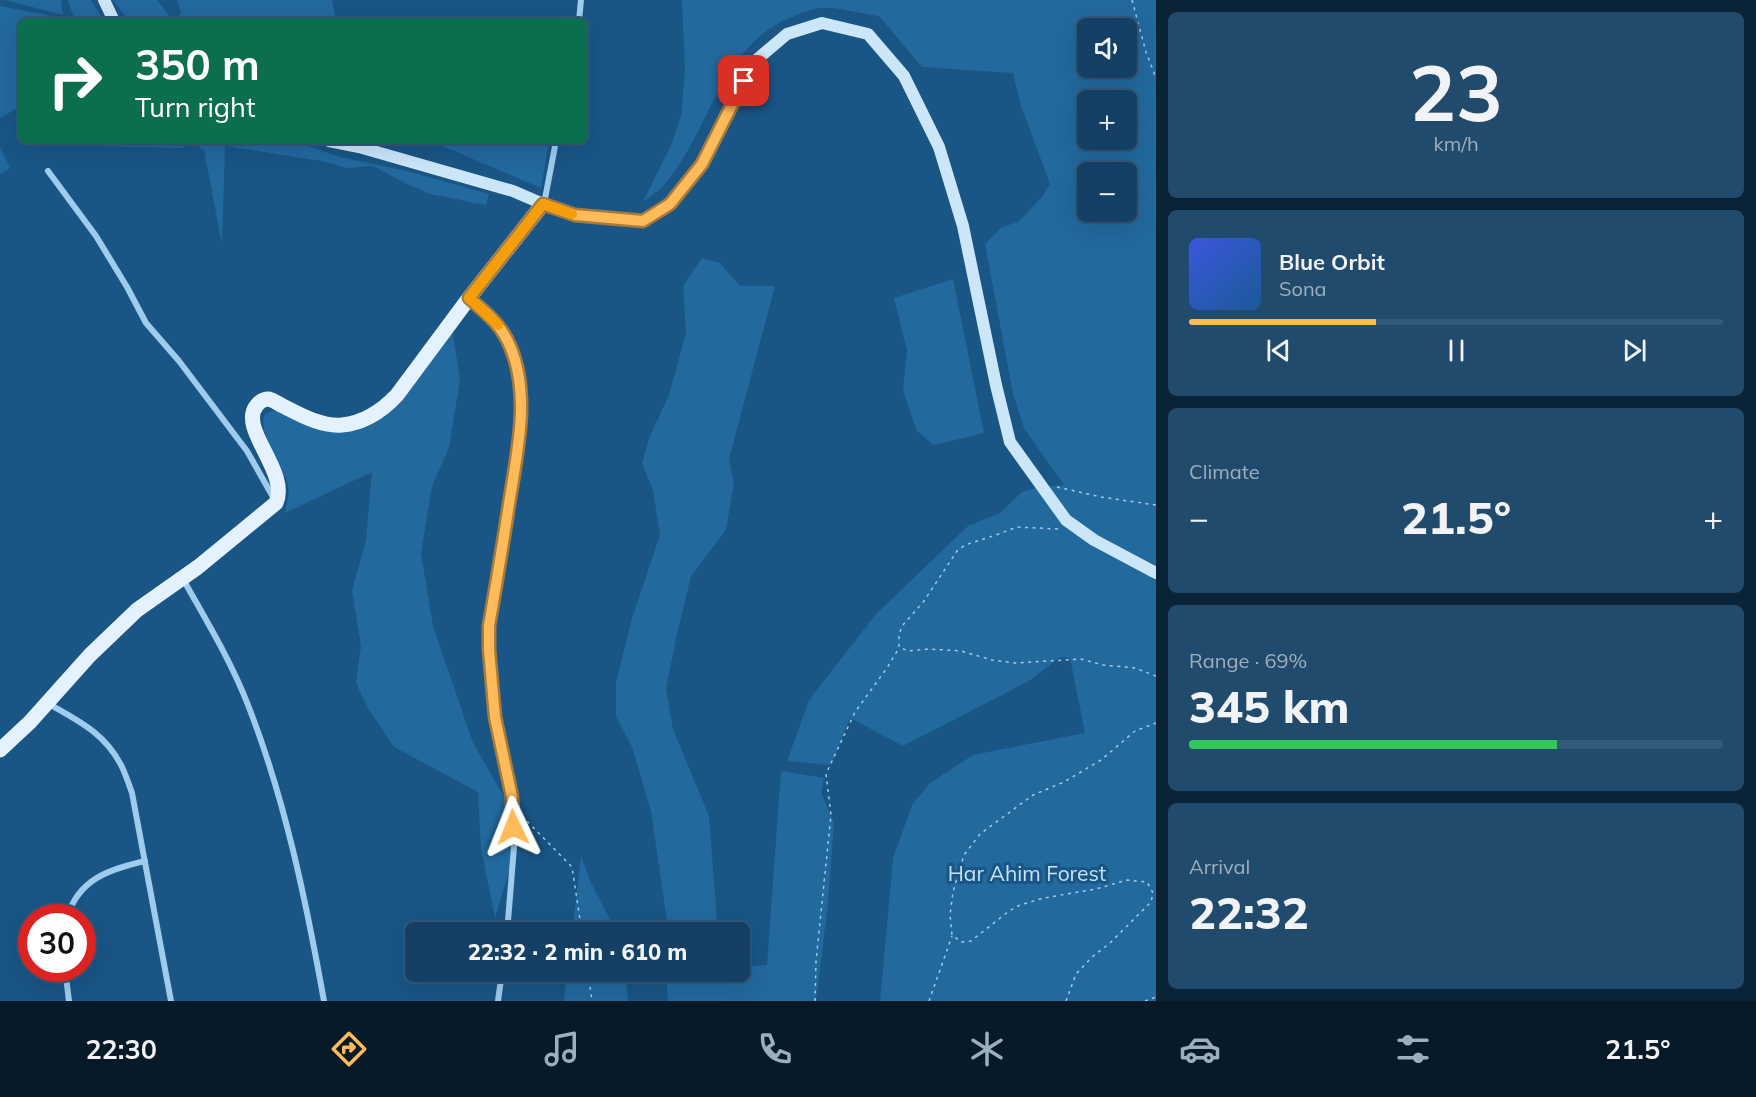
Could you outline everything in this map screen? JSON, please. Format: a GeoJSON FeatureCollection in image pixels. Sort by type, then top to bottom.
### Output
{"type":"FeatureCollection","features":[{"type":"Feature","properties":{"kind":"main road"},"geometry":{"type":"LineString","coordinates":[[104,0],[113,18]]}},
{"type":"Feature","properties":{"kind":"main road"},"geometry":{"type":"LineString","coordinates":[[344,144],[513,191],[575,215],[643,221],[670,204],[702,164],[755,61],[779,40],[787,34],[822,23],[868,34],[904,76],[939,147],[963,226],[1010,442],[1066,520],[1094,540],[1156,573]]}},
{"type":"Feature","properties":{"kind":"main road"},"geometry":{"type":"LineString","coordinates":[[0,750],[90,655],[138,610],[276,503],[280,495],[278,479],[254,429],[253,414],[258,402],[273,400],[319,422],[340,425],[357,422],[385,408],[543,204]]}},
{"type":"Feature","properties":{"kind":"street"},"geometry":{"type":"LineString","coordinates":[[579,18],[581,0]]}},
{"type":"Feature","properties":{"kind":"street"},"geometry":{"type":"LineString","coordinates":[[543,204],[555,144]]}},
{"type":"Feature","properties":{"kind":"street"},"geometry":{"type":"LineString","coordinates":[[48,171],[96,236],[146,322],[179,361],[247,451],[276,503]]}},
{"type":"Feature","properties":{"kind":"street"},"geometry":{"type":"LineString","coordinates":[[469,298],[499,326],[510,345],[517,364],[521,387],[519,441],[489,626],[495,717],[512,797],[514,847],[508,922]]}},
{"type":"Feature","properties":{"kind":"street"},"geometry":{"type":"LineString","coordinates":[[182,578],[228,660],[248,704],[270,769],[296,862],[324,1001]]}},
{"type":"Feature","properties":{"kind":"street"},"geometry":{"type":"LineString","coordinates":[[47,703],[89,726],[111,748],[123,768],[132,793],[171,1001]]}},
{"type":"Feature","properties":{"kind":"street"},"geometry":{"type":"LineString","coordinates":[[74,904],[90,882],[105,872],[145,861]]}},
{"type":"Feature","properties":{"kind":"street"},"geometry":{"type":"LineString","coordinates":[[67,982],[69,1001]]}},
{"type":"Feature","properties":{"kind":"street"},"geometry":{"type":"LineString","coordinates":[[498,1001],[501,982]]}},
{"type":"Feature","properties":{"kind":"path"},"geometry":{"type":"LineString","coordinates":[[1132,0],[1146,52],[1156,78]]}},
{"type":"Feature","properties":{"kind":"path"},"geometry":{"type":"LineString","coordinates":[[1040,485],[1062,487],[1101,498],[1156,505]]}},
{"type":"Feature","properties":{"kind":"path"},"geometry":{"type":"LineString","coordinates":[[815,1001],[816,961],[831,815],[826,774],[855,712],[887,668],[899,647],[902,626],[924,601],[957,551],[965,545],[1017,527],[1060,529],[1066,520]]}},
{"type":"Feature","properties":{"kind":"path"},"geometry":{"type":"LineString","coordinates":[[899,647],[908,651],[929,649],[961,651],[993,660],[1016,663],[1081,659],[1103,665],[1135,668],[1156,676]]}},
{"type":"Feature","properties":{"kind":"path"},"geometry":{"type":"LineString","coordinates":[[929,1001],[952,935],[950,915],[953,892],[964,855],[980,834],[1033,795],[1064,782],[1101,760],[1136,731],[1156,723]]}},
{"type":"Feature","properties":{"kind":"path"},"geometry":{"type":"LineString","coordinates":[[512,807],[572,867],[580,922]]}},
{"type":"Feature","properties":{"kind":"path"},"geometry":{"type":"LineString","coordinates":[[952,935],[961,942],[971,941],[1009,910],[1044,898],[1096,889],[1127,880],[1147,882],[1153,893],[1151,902],[1076,974],[1066,1001]]}},
{"type":"Feature","properties":{"kind":"path"},"geometry":{"type":"LineString","coordinates":[[589,982],[592,1001]]}},
{"type":"Feature","properties":{"kind":"path"},"geometry":{"type":"LineString","coordinates":[[1145,1001],[1156,998]]}},
{"type":"Feature","properties":{"kind":"green space"},"geometry":{"type":"Polygon","coordinates":[[[61,0],[63,15],[9,1],[61,0]]]}},
{"type":"Feature","properties":{"kind":"green space"},"geometry":{"type":"Polygon","coordinates":[[[68,0],[91,0],[102,18],[74,18],[68,0]]]}},
{"type":"Feature","properties":{"kind":"green space"},"geometry":{"type":"Polygon","coordinates":[[[113,0],[157,0],[171,18],[127,18],[113,0]]]}},
{"type":"Feature","properties":{"kind":"green space"},"geometry":{"type":"Polygon","coordinates":[[[177,0],[332,0],[335,18],[175,18],[181,12],[177,0]]]}},
{"type":"Feature","properties":{"kind":"green space","name":"Har Ahim Forest"},"geometry":{"type":"Polygon","coordinates":[[[682,0],[1156,0],[1156,1001],[880,1001],[893,858],[912,805],[930,783],[973,755],[1085,733],[1070,658],[1060,657],[1029,681],[903,746],[850,718],[831,765],[787,761],[809,700],[876,614],[968,526],[1000,513],[1022,492],[1035,488],[1064,485],[1024,428],[1013,394],[985,244],[1002,227],[1018,222],[1042,197],[1050,184],[1020,103],[1013,73],[922,67],[879,16],[825,8],[804,12],[765,32],[746,50],[731,70],[680,163],[663,187],[643,202],[671,145],[681,116],[685,70],[682,0]]]}},
{"type":"Feature","properties":{"kind":"green space"},"geometry":{"type":"Polygon","coordinates":[[[0,6],[63,18],[18,18],[18,108],[0,118],[0,6]]]}},
{"type":"Feature","properties":{"kind":"green space"},"geometry":{"type":"Polygon","coordinates":[[[93,144],[179,144],[186,148],[94,146],[93,144]]]}},
{"type":"Feature","properties":{"kind":"green space"},"geometry":{"type":"Polygon","coordinates":[[[195,144],[298,144],[340,157],[407,171],[489,194],[486,205],[471,203],[430,194],[373,166],[347,168],[327,162],[225,146],[222,244],[204,150],[195,144]]]}},
{"type":"Feature","properties":{"kind":"green space"},"geometry":{"type":"Polygon","coordinates":[[[438,144],[548,144],[541,188],[438,144]]]}},
{"type":"Feature","properties":{"kind":"green space"},"geometry":{"type":"Polygon","coordinates":[[[0,147],[10,168],[0,174],[0,147]]]}},
{"type":"Feature","properties":{"kind":"green space"},"geometry":{"type":"Polygon","coordinates":[[[702,258],[720,263],[740,286],[775,286],[729,459],[734,483],[726,530],[691,576],[666,689],[673,729],[709,816],[717,922],[667,922],[651,811],[632,747],[616,716],[616,682],[632,618],[660,535],[653,490],[642,464],[649,438],[669,395],[686,333],[683,286],[702,258]]]}},
{"type":"Feature","properties":{"kind":"green space"},"geometry":{"type":"Polygon","coordinates":[[[953,279],[984,433],[934,445],[917,431],[903,391],[907,350],[894,298],[953,279]]]}},
{"type":"Feature","properties":{"kind":"green space"},"geometry":{"type":"Polygon","coordinates":[[[452,327],[460,380],[449,448],[432,486],[421,553],[433,626],[473,743],[522,828],[495,918],[481,848],[478,792],[394,747],[368,708],[356,683],[361,646],[352,590],[366,540],[372,472],[285,513],[288,485],[267,440],[263,422],[265,414],[272,411],[363,425],[452,327]]]}},
{"type":"Feature","properties":{"kind":"green space"},"geometry":{"type":"Polygon","coordinates":[[[781,771],[824,778],[821,792],[834,823],[828,903],[816,1001],[668,1001],[667,982],[750,982],[750,966],[767,965],[781,771]]]}},
{"type":"Feature","properties":{"kind":"green space"},"geometry":{"type":"Polygon","coordinates":[[[581,856],[591,883],[611,922],[573,922],[581,856]]]}},
{"type":"Feature","properties":{"kind":"green space"},"geometry":{"type":"Polygon","coordinates":[[[566,982],[626,982],[628,1001],[564,1001],[566,982]]]}},
{"type":"Feature","properties":{"kind":"slow traffic"},"geometry":{"type":"LineString","coordinates":[[498,325],[469,298],[543,204],[572,214]]}},
{"type":"Feature","properties":{"kind":"route"},"geometry":{"type":"LineString","coordinates":[[513,827],[512,797],[495,717],[489,626],[519,441],[521,387],[517,364],[510,345],[499,326],[469,298],[543,204],[575,215],[643,221],[670,204],[702,164],[744,81]]}}]}
